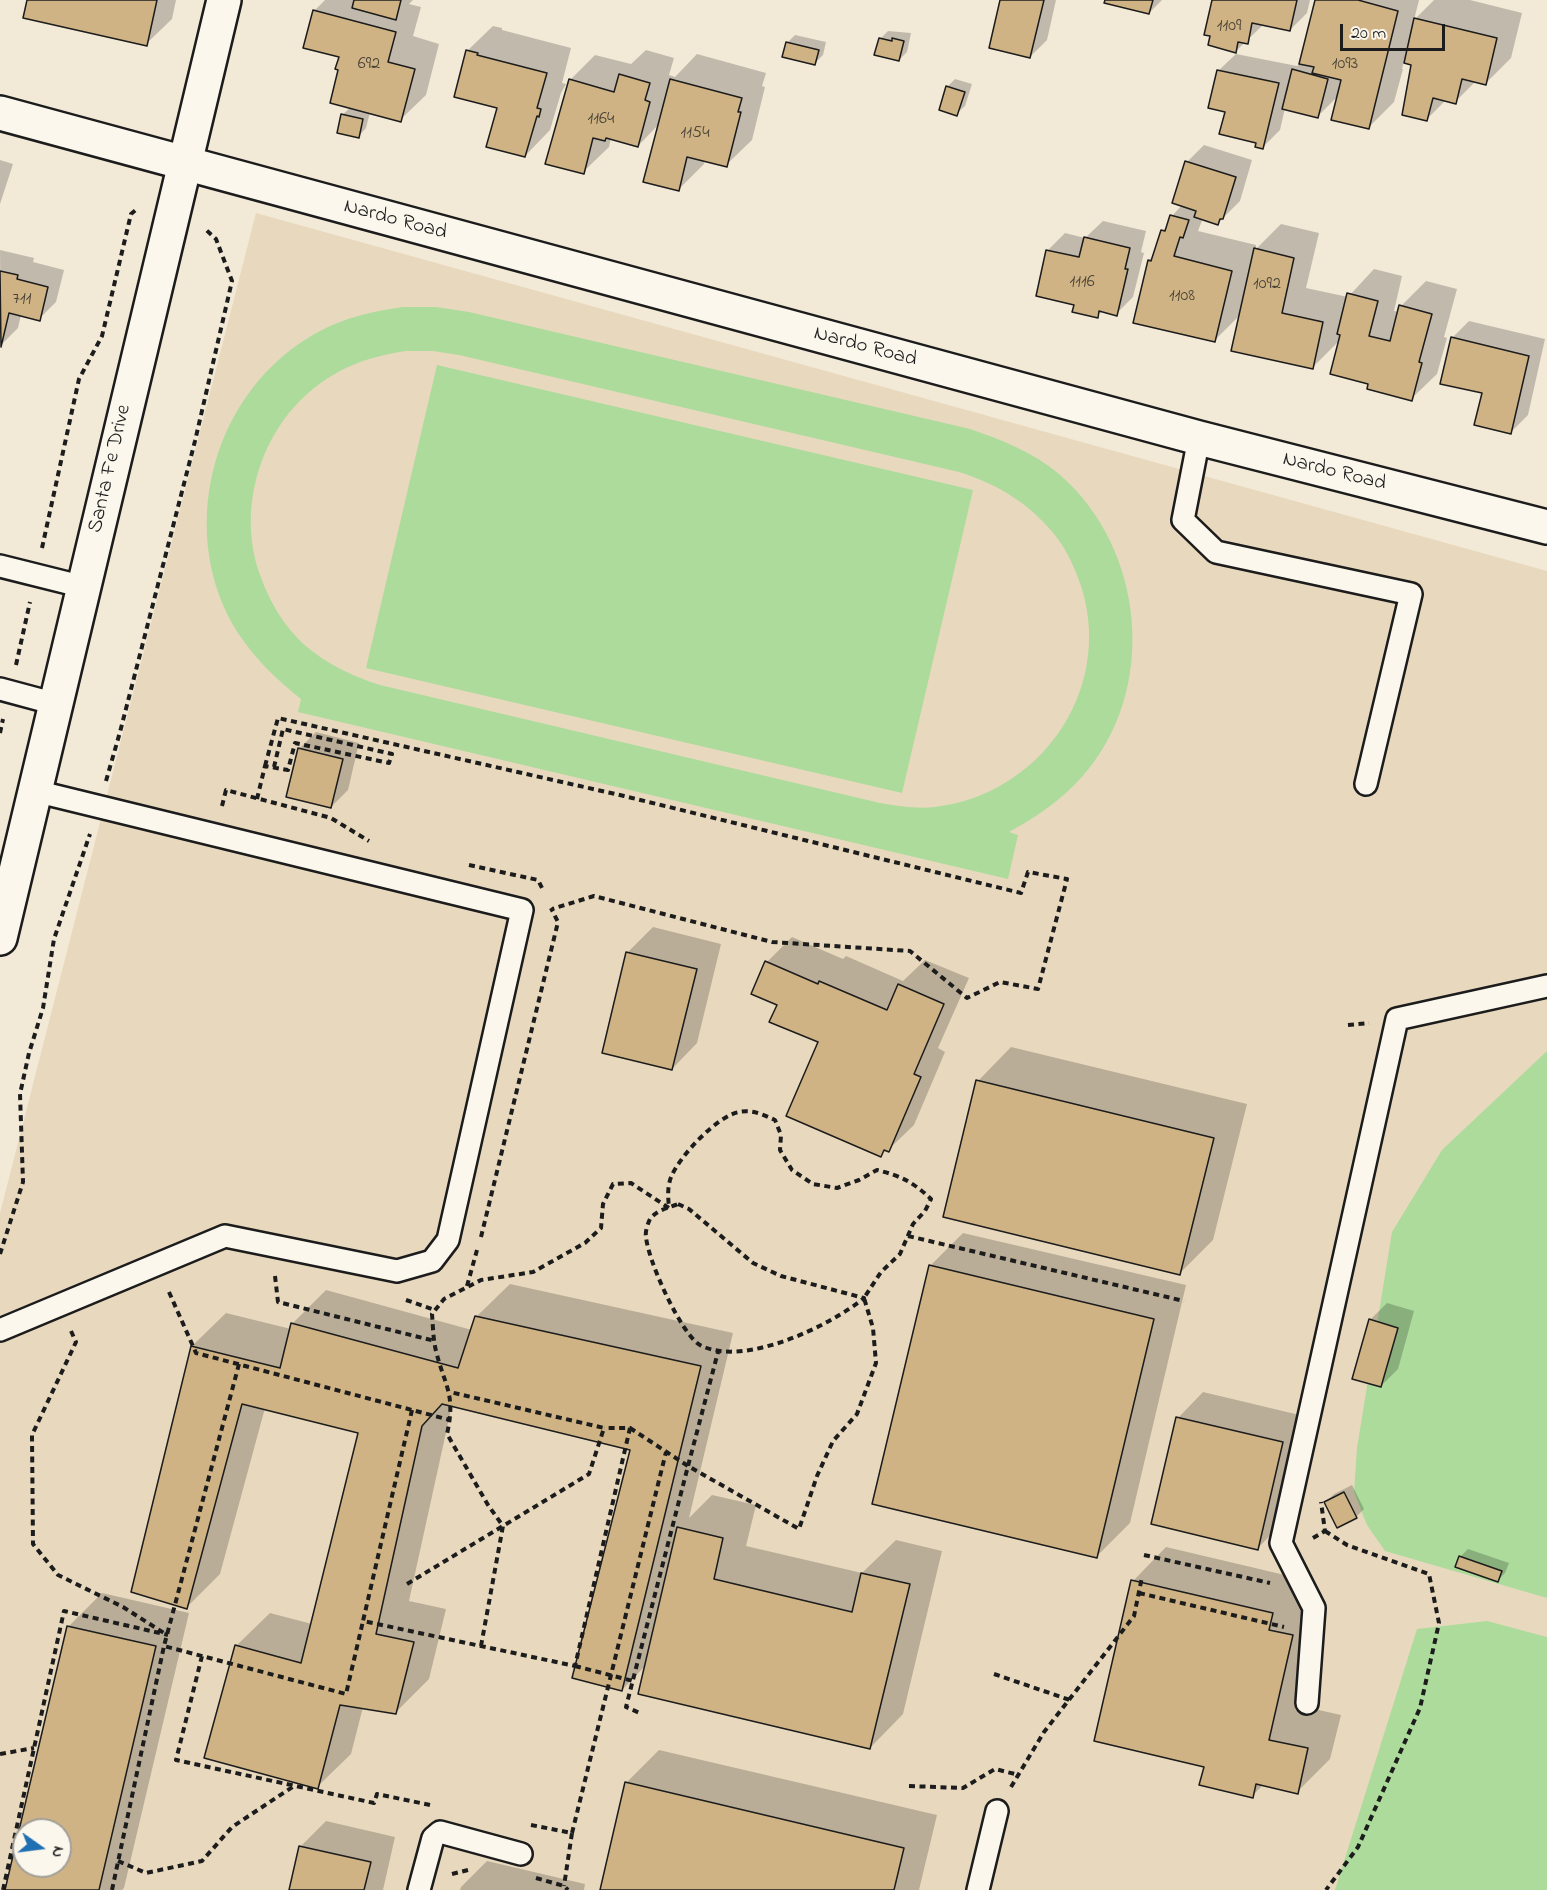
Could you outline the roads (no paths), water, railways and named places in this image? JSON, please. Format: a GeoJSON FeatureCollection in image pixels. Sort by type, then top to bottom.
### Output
{"type":"FeatureCollection","features":[{"type":"Feature","properties":{"kind":"street","name":"Santa Fe Drive"},"geometry":{"type":"LineString","coordinates":[[0,938],[224,0]]}},
{"type":"Feature","properties":{"kind":"street","name":"Nardo Road"},"geometry":{"type":"LineString","coordinates":[[0,113],[1199,438],[1547,527]]}},
{"type":"Feature","properties":{"kind":"lane"},"geometry":{"type":"LineString","coordinates":[[1199,438],[1183,520],[1216,552],[1411,594],[1366,784]]}},
{"type":"Feature","properties":{"kind":"lane"},"geometry":{"type":"LineString","coordinates":[[0,566],[84,587]]}},
{"type":"Feature","properties":{"kind":"lane"},"geometry":{"type":"LineString","coordinates":[[5,690],[56,704]]}},
{"type":"Feature","properties":{"kind":"lane"},"geometry":{"type":"LineString","coordinates":[[0,1330],[225,1236],[397,1271],[432,1261],[448,1240],[522,910],[35,791]]}},
{"type":"Feature","properties":{"kind":"lane"},"geometry":{"type":"LineString","coordinates":[[1307,1702],[1314,1608],[1281,1543],[1396,1019],[1547,986]]}},
{"type":"Feature","properties":{"kind":"lane"},"geometry":{"type":"LineString","coordinates":[[978,1890],[997,1811]]}},
{"type":"Feature","properties":{"kind":"lane"},"geometry":{"type":"LineString","coordinates":[[419,1890],[433,1838],[440,1832],[521,1854]]}}]}
